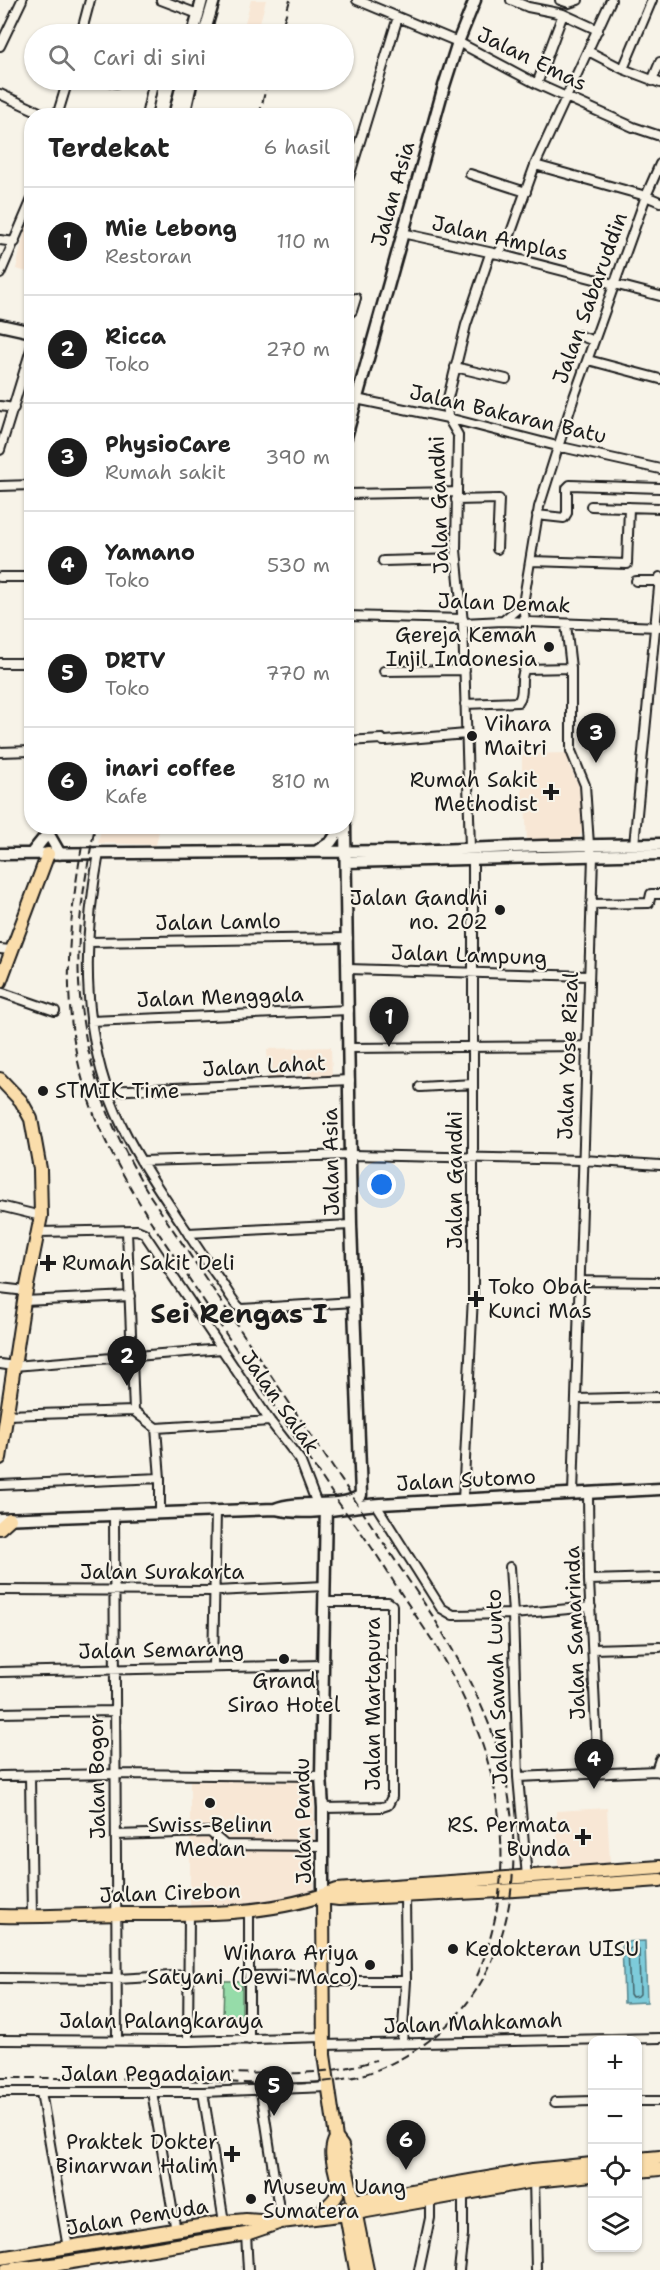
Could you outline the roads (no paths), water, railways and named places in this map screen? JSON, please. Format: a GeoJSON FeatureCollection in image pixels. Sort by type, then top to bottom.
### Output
{"type":"FeatureCollection","features":[{"type":"Feature","properties":{"kind":"main road"},"geometry":{"type":"LineString","coordinates":[[196,24],[202,0]]}},
{"type":"Feature","properties":{"kind":"main road"},"geometry":{"type":"LineString","coordinates":[[207,24],[214,0]]}},
{"type":"Feature","properties":{"kind":"main road","name":"Jalan Asia"},"geometry":{"type":"LineString","coordinates":[[354,388],[458,42],[475,0]]}},
{"type":"Feature","properties":{"kind":"main road"},"geometry":{"type":"LineString","coordinates":[[176,108],[180,90]]}},
{"type":"Feature","properties":{"kind":"main road"},"geometry":{"type":"LineString","coordinates":[[186,108],[190,90]]}},
{"type":"Feature","properties":{"kind":"main road"},"geometry":{"type":"LineString","coordinates":[[0,325],[24,330]]}},
{"type":"Feature","properties":{"kind":"main road"},"geometry":{"type":"LineString","coordinates":[[31,854],[45,834]]}},
{"type":"Feature","properties":{"kind":"main road"},"geometry":{"type":"LineString","coordinates":[[0,982],[5,950],[54,854],[49,834]]}},
{"type":"Feature","properties":{"kind":"main road"},"geometry":{"type":"LineString","coordinates":[[314,852],[331,842],[338,834]]}},
{"type":"Feature","properties":{"kind":"main road","name":"Jalan Asia"},"geometry":{"type":"LineString","coordinates":[[345,834],[350,1048],[351,1225],[360,1496]]}},
{"type":"Feature","properties":{"kind":"main road"},"geometry":{"type":"LineString","coordinates":[[346,857],[470,848],[660,844]]}},
{"type":"Feature","properties":{"kind":"main road"},"geometry":{"type":"LineString","coordinates":[[543,846],[544,858]]}},
{"type":"Feature","properties":{"kind":"main road"},"geometry":{"type":"LineString","coordinates":[[0,854],[314,852],[346,857],[473,860],[660,854]]}},
{"type":"Feature","properties":{"kind":"main road"},"geometry":{"type":"LineString","coordinates":[[0,1079],[21,1101],[31,1119],[40,1169],[41,1216],[25,1296],[1,1450]]}},
{"type":"Feature","properties":{"kind":"main road","name":"Jalan Sutomo"},"geometry":{"type":"LineString","coordinates":[[5,1519],[275,1509],[289,1504],[376,1505],[660,1489]]}},
{"type":"Feature","properties":{"kind":"main road","name":"Jalan Sutomo"},"geometry":{"type":"LineString","coordinates":[[323,1506],[360,1496]]}},
{"type":"Feature","properties":{"kind":"main road","name":"Jalan Pandu"},"geometry":{"type":"LineString","coordinates":[[323,1506],[325,1586],[321,1776],[323,2041],[327,2087],[336,2138],[342,2146],[352,2209]]}},
{"type":"Feature","properties":{"kind":"main road"},"geometry":{"type":"LineString","coordinates":[[0,1528],[5,1519]]}},
{"type":"Feature","properties":{"kind":"main road"},"geometry":{"type":"LineString","coordinates":[[323,1897],[336,1899],[405,1896],[628,1876],[660,1867]]}},
{"type":"Feature","properties":{"kind":"main road"},"geometry":{"type":"LineString","coordinates":[[527,1877],[628,1876],[660,1880]]}},
{"type":"Feature","properties":{"kind":"main road","name":"Jalan Cirebon"},"geometry":{"type":"LineString","coordinates":[[0,1916],[189,1914],[249,1910],[323,1897],[337,1890],[527,1877]]}},
{"type":"Feature","properties":{"kind":"main road","name":"Jalan Pandu"},"geometry":{"type":"LineString","coordinates":[[313,2218],[334,2199],[338,2192],[332,2151],[336,2138]]}},
{"type":"Feature","properties":{"kind":"main road"},"geometry":{"type":"LineString","coordinates":[[642,2159],[660,2157]]}},
{"type":"Feature","properties":{"kind":"main road"},"geometry":{"type":"LineString","coordinates":[[352,2209],[588,2165]]}},
{"type":"Feature","properties":{"kind":"main road"},"geometry":{"type":"LineString","coordinates":[[642,2171],[660,2169]]}},
{"type":"Feature","properties":{"kind":"main road"},"geometry":{"type":"LineString","coordinates":[[352,2209],[463,2194],[533,2176],[588,2175]]}},
{"type":"Feature","properties":{"kind":"main road"},"geometry":{"type":"LineString","coordinates":[[352,2209],[356,2270]]}},
{"type":"Feature","properties":{"kind":"main road"},"geometry":{"type":"LineString","coordinates":[[352,2209],[367,2270]]}},
{"type":"Feature","properties":{"kind":"main road","name":"Jalan Pemuda"},"geometry":{"type":"LineString","coordinates":[[0,2258],[225,2222],[246,2220],[281,2222],[313,2218],[352,2209]]}},
{"type":"Feature","properties":{"kind":"main road","name":"Jalan Pemuda"},"geometry":{"type":"LineString","coordinates":[[6,2270],[59,2267],[246,2234],[281,2222]]}},
{"type":"Feature","properties":{"kind":"street"},"geometry":{"type":"LineString","coordinates":[[0,46],[22,0]]}},
{"type":"Feature","properties":{"kind":"street"},"geometry":{"type":"LineString","coordinates":[[84,24],[90,0]]}},
{"type":"Feature","properties":{"kind":"street"},"geometry":{"type":"LineString","coordinates":[[161,0],[198,14]]}},
{"type":"Feature","properties":{"kind":"street","name":"Jalan Emas"},"geometry":{"type":"LineString","coordinates":[[357,0],[458,42],[537,84],[660,137]]}},
{"type":"Feature","properties":{"kind":"street"},"geometry":{"type":"LineString","coordinates":[[511,0],[563,14],[598,30]]}},
{"type":"Feature","properties":{"kind":"street"},"geometry":{"type":"LineString","coordinates":[[560,0],[570,3],[578,0]]}},
{"type":"Feature","properties":{"kind":"street","name":"Jalan Gandhi"},"geometry":{"type":"LineString","coordinates":[[470,848],[463,621],[457,559],[458,435],[448,418],[447,402],[466,325],[494,254],[510,235],[535,165],[611,0]]}},
{"type":"Feature","properties":{"kind":"street"},"geometry":{"type":"LineString","coordinates":[[623,69],[652,0]]}},
{"type":"Feature","properties":{"kind":"street"},"geometry":{"type":"LineString","coordinates":[[537,84],[563,14]]}},
{"type":"Feature","properties":{"kind":"street"},"geometry":{"type":"LineString","coordinates":[[354,161],[398,17]]}},
{"type":"Feature","properties":{"kind":"street"},"geometry":{"type":"LineString","coordinates":[[588,51],[623,69],[656,82],[660,62]]}},
{"type":"Feature","properties":{"kind":"street"},"geometry":{"type":"LineString","coordinates":[[59,108],[65,90]]}},
{"type":"Feature","properties":{"kind":"street"},"geometry":{"type":"LineString","coordinates":[[148,108],[152,90]]}},
{"type":"Feature","properties":{"kind":"street"},"geometry":{"type":"LineString","coordinates":[[0,94],[31,108]]}},
{"type":"Feature","properties":{"kind":"street","name":"Jalan Sabaruddin"},"geometry":{"type":"LineString","coordinates":[[525,621],[523,604],[537,515],[557,446],[646,196],[660,164]]}},
{"type":"Feature","properties":{"kind":"street"},"geometry":{"type":"LineString","coordinates":[[535,165],[660,202]]}},
{"type":"Feature","properties":{"kind":"street"},"geometry":{"type":"LineString","coordinates":[[470,174],[526,192]]}},
{"type":"Feature","properties":{"kind":"street"},"geometry":{"type":"LineString","coordinates":[[0,274],[24,219]]}},
{"type":"Feature","properties":{"kind":"street","name":"Jalan Amplas"},"geometry":{"type":"LineString","coordinates":[[402,233],[660,296]]}},
{"type":"Feature","properties":{"kind":"street"},"geometry":{"type":"LineString","coordinates":[[0,240],[15,242]]}},
{"type":"Feature","properties":{"kind":"street"},"geometry":{"type":"LineString","coordinates":[[354,304],[356,298]]}},
{"type":"Feature","properties":{"kind":"street"},"geometry":{"type":"LineString","coordinates":[[578,335],[594,341]]}},
{"type":"Feature","properties":{"kind":"street"},"geometry":{"type":"LineString","coordinates":[[588,360],[660,379]]}},
{"type":"Feature","properties":{"kind":"street"},"geometry":{"type":"LineString","coordinates":[[455,367],[506,379]]}},
{"type":"Feature","properties":{"kind":"street"},"geometry":{"type":"LineString","coordinates":[[0,450],[24,374]]}},
{"type":"Feature","properties":{"kind":"street","name":"Jalan Bakaran Batu"},"geometry":{"type":"LineString","coordinates":[[354,399],[448,418],[660,469]]}},
{"type":"Feature","properties":{"kind":"street"},"geometry":{"type":"LineString","coordinates":[[0,406],[14,408]]}},
{"type":"Feature","properties":{"kind":"street"},"geometry":{"type":"LineString","coordinates":[[0,486],[24,485]]}},
{"type":"Feature","properties":{"kind":"street"},"geometry":{"type":"LineString","coordinates":[[537,515],[564,518],[567,513],[567,488],[570,485],[660,488]]}},
{"type":"Feature","properties":{"kind":"street"},"geometry":{"type":"LineString","coordinates":[[354,494],[499,499],[497,549]]}},
{"type":"Feature","properties":{"kind":"street"},"geometry":{"type":"LineString","coordinates":[[591,506],[660,508]]}},
{"type":"Feature","properties":{"kind":"street"},"geometry":{"type":"LineString","coordinates":[[531,561],[627,564],[629,507]]}},
{"type":"Feature","properties":{"kind":"street"},"geometry":{"type":"LineString","coordinates":[[383,561],[457,559]]}},
{"type":"Feature","properties":{"kind":"street"},"geometry":{"type":"LineString","coordinates":[[0,577],[24,577]]}},
{"type":"Feature","properties":{"kind":"street"},"geometry":{"type":"LineString","coordinates":[[634,845],[658,627],[660,579],[636,581]]}},
{"type":"Feature","properties":{"kind":"street"},"geometry":{"type":"LineString","coordinates":[[503,621],[523,604]]}},
{"type":"Feature","properties":{"kind":"street","name":"Jalan Demak"},"geometry":{"type":"LineString","coordinates":[[354,616],[658,627]]}},
{"type":"Feature","properties":{"kind":"street","name":"Jalan Yose Rizal"},"geometry":{"type":"LineString","coordinates":[[566,624],[571,668],[571,751],[585,785],[589,845],[593,856],[573,1494]]}},
{"type":"Feature","properties":{"kind":"street"},"geometry":{"type":"LineString","coordinates":[[0,663],[24,663]]}},
{"type":"Feature","properties":{"kind":"street"},"geometry":{"type":"LineString","coordinates":[[465,704],[518,702],[522,696],[522,673],[525,669],[571,668]]}},
{"type":"Feature","properties":{"kind":"street"},"geometry":{"type":"LineString","coordinates":[[384,671],[465,670]]}},
{"type":"Feature","properties":{"kind":"street"},"geometry":{"type":"LineString","coordinates":[[354,741],[382,739],[386,741],[466,734]]}},
{"type":"Feature","properties":{"kind":"street"},"geometry":{"type":"LineString","coordinates":[[0,752],[24,751]]}},
{"type":"Feature","properties":{"kind":"street"},"geometry":{"type":"LineString","coordinates":[[99,853],[92,889],[88,942],[91,1021],[107,1091],[121,1125],[141,1161],[238,1306],[246,1309],[354,1302]]}},
{"type":"Feature","properties":{"kind":"street","name":"Jalan Gandhi"},"geometry":{"type":"LineString","coordinates":[[463,1500],[473,1296],[473,860]]}},
{"type":"Feature","properties":{"kind":"street"},"geometry":{"type":"LineString","coordinates":[[591,904],[649,903],[651,894],[660,894]]}},
{"type":"Feature","properties":{"kind":"street","name":"Jalan Lamlo"},"geometry":{"type":"LineString","coordinates":[[88,942],[348,938]]}},
{"type":"Feature","properties":{"kind":"street","name":"Jalan Lampung"},"geometry":{"type":"LineString","coordinates":[[348,969],[589,976]]}},
{"type":"Feature","properties":{"kind":"street"},"geometry":{"type":"LineString","coordinates":[[0,992],[55,1011]]}},
{"type":"Feature","properties":{"kind":"street","name":"Jalan Menggala"},"geometry":{"type":"LineString","coordinates":[[91,1021],[349,1010]]}},
{"type":"Feature","properties":{"kind":"street"},"geometry":{"type":"LineString","coordinates":[[350,1048],[587,1046]]}},
{"type":"Feature","properties":{"kind":"street","name":"Jalan Lahat"},"geometry":{"type":"LineString","coordinates":[[107,1091],[350,1080]]}},
{"type":"Feature","properties":{"kind":"street"},"geometry":{"type":"LineString","coordinates":[[420,1087],[473,1084]]}},
{"type":"Feature","properties":{"kind":"street"},"geometry":{"type":"LineString","coordinates":[[141,1161],[351,1155],[583,1160],[660,1165]]}},
{"type":"Feature","properties":{"kind":"street"},"geometry":{"type":"LineString","coordinates":[[0,1206],[41,1216]]}},
{"type":"Feature","properties":{"kind":"street"},"geometry":{"type":"LineString","coordinates":[[188,1233],[351,1225]]}},
{"type":"Feature","properties":{"kind":"street","name":"Jalan Salak"},"geometry":{"type":"LineString","coordinates":[[39,1232],[137,1230],[144,1233],[270,1421],[300,1460],[323,1506]]}},
{"type":"Feature","properties":{"kind":"street"},"geometry":{"type":"LineString","coordinates":[[127,1231],[134,1411]]}},
{"type":"Feature","properties":{"kind":"street"},"geometry":{"type":"LineString","coordinates":[[579,1281],[660,1282]]}},
{"type":"Feature","properties":{"kind":"street"},"geometry":{"type":"LineString","coordinates":[[0,1288],[25,1296],[130,1296]]}},
{"type":"Feature","properties":{"kind":"street"},"geometry":{"type":"LineString","coordinates":[[0,1364],[14,1366],[222,1349]]}},
{"type":"Feature","properties":{"kind":"street"},"geometry":{"type":"LineString","coordinates":[[576,1399],[660,1397]]}},
{"type":"Feature","properties":{"kind":"street"},"geometry":{"type":"LineString","coordinates":[[6,1415],[134,1411],[156,1428],[270,1421]]}},
{"type":"Feature","properties":{"kind":"street"},"geometry":{"type":"LineString","coordinates":[[156,1428],[160,1514]]}},
{"type":"Feature","properties":{"kind":"street"},"geometry":{"type":"LineString","coordinates":[[0,1485],[160,1478]]}},
{"type":"Feature","properties":{"kind":"street","name":"Jalan Samarinda"},"geometry":{"type":"LineString","coordinates":[[588,1493],[589,1580],[598,1773]]}},
{"type":"Feature","properties":{"kind":"street"},"geometry":{"type":"LineString","coordinates":[[376,1505],[441,1608],[447,1613],[453,1615],[513,1614],[591,1607]]}},
{"type":"Feature","properties":{"kind":"street"},"geometry":{"type":"LineString","coordinates":[[213,1667],[216,1512]]}},
{"type":"Feature","properties":{"kind":"street","name":"Jalan Bogor"},"geometry":{"type":"LineString","coordinates":[[114,1515],[117,2039]]}},
{"type":"Feature","properties":{"kind":"street","name":"Jalan Sawah Lunto"},"geometry":{"type":"LineString","coordinates":[[510,1567],[518,1777],[527,1877]]}},
{"type":"Feature","properties":{"kind":"street"},"geometry":{"type":"LineString","coordinates":[[589,1580],[660,1578],[660,1587]]}},
{"type":"Feature","properties":{"kind":"street","name":"Jalan Surakarta"},"geometry":{"type":"LineString","coordinates":[[0,1590],[215,1591],[325,1586]]}},
{"type":"Feature","properties":{"kind":"street","name":"Jalan Martapura"},"geometry":{"type":"LineString","coordinates":[[323,1808],[382,1807],[388,1804],[392,1797],[392,1605],[388,1602],[325,1602]]}},
{"type":"Feature","properties":{"kind":"street"},"geometry":{"type":"LineString","coordinates":[[594,1649],[660,1647]]}},
{"type":"Feature","properties":{"kind":"street","name":"Jalan Semarang"},"geometry":{"type":"LineString","coordinates":[[0,1672],[322,1665]]}},
{"type":"Feature","properties":{"kind":"street"},"geometry":{"type":"LineString","coordinates":[[0,1713],[114,1711]]}},
{"type":"Feature","properties":{"kind":"street"},"geometry":{"type":"LineString","coordinates":[[518,1777],[658,1772],[660,1759]]}},
{"type":"Feature","properties":{"kind":"street"},"geometry":{"type":"LineString","coordinates":[[0,1776],[116,1774],[321,1776]]}},
{"type":"Feature","properties":{"kind":"street"},"geometry":{"type":"LineString","coordinates":[[30,1776],[32,1916]]}},
{"type":"Feature","properties":{"kind":"street"},"geometry":{"type":"LineString","coordinates":[[116,1835],[210,1832],[225,1845],[323,1846]]}},
{"type":"Feature","properties":{"kind":"street"},"geometry":{"type":"LineString","coordinates":[[402,2044],[406,1981],[405,1896]]}},
{"type":"Feature","properties":{"kind":"street"},"geometry":{"type":"LineString","coordinates":[[249,1910],[249,2040]]}},
{"type":"Feature","properties":{"kind":"street"},"geometry":{"type":"LineString","coordinates":[[188,2041],[189,1914]]}},
{"type":"Feature","properties":{"kind":"street"},"geometry":{"type":"LineString","coordinates":[[0,1978],[117,1978],[189,1975]]}},
{"type":"Feature","properties":{"kind":"street"},"geometry":{"type":"LineString","coordinates":[[250,1976],[406,1981]]}},
{"type":"Feature","properties":{"kind":"street","name":"Jalan Mahkamah"},"geometry":{"type":"LineString","coordinates":[[323,2041],[402,2044],[493,2040],[660,2038]]}},
{"type":"Feature","properties":{"kind":"street","name":"Jalan Palangkaraya"},"geometry":{"type":"LineString","coordinates":[[0,2040],[323,2041]]}},
{"type":"Feature","properties":{"kind":"street","name":"Jalan Pegadaian"},"geometry":{"type":"LineString","coordinates":[[0,2092],[203,2092],[327,2087]]}},
{"type":"Feature","properties":{"kind":"street"},"geometry":{"type":"LineString","coordinates":[[261,2091],[281,2222]]}},
{"type":"Feature","properties":{"kind":"street"},"geometry":{"type":"LineString","coordinates":[[41,2092],[68,2248]]}},
{"type":"Feature","properties":{"kind":"street"},"geometry":{"type":"LineString","coordinates":[[152,2092],[176,2231]]}},
{"type":"Feature","properties":{"kind":"street"},"geometry":{"type":"LineString","coordinates":[[203,2092],[225,2222]]}},
{"type":"Feature","properties":{"kind":"street"},"geometry":{"type":"LineString","coordinates":[[555,2103],[588,2101]]}},
{"type":"Feature","properties":{"kind":"street"},"geometry":{"type":"LineString","coordinates":[[642,2101],[660,2101]]}},
{"type":"Feature","properties":{"kind":"street"},"geometry":{"type":"LineString","coordinates":[[533,2176],[536,2270]]}},
{"type":"Feature","properties":{"kind":"street"},"geometry":{"type":"LineString","coordinates":[[459,2270],[463,2235],[463,2194]]}},
{"type":"Feature","properties":{"kind":"street"},"geometry":{"type":"LineString","coordinates":[[419,2270],[430,2218],[430,2199]]}},
{"type":"Feature","properties":{"kind":"street"},"geometry":{"type":"LineString","coordinates":[[246,2234],[248,2270]]}},
{"type":"Feature","properties":{"kind":"water"},"geometry":{"type":"Polygon","coordinates":[[[645,1941],[647,2002],[624,2003],[622,1942],[645,1941]]]}},
{"type":"Feature","properties":{"kind":"railway"},"geometry":{"type":"LineString","coordinates":[[283,24],[290,0]]}},
{"type":"Feature","properties":{"kind":"railway"},"geometry":{"type":"LineString","coordinates":[[261,108],[266,90]]}},
{"type":"Feature","properties":{"kind":"railway"},"geometry":{"type":"LineString","coordinates":[[0,2078],[136,2079],[290,2084],[333,2081],[380,2069],[420,2047],[452,2020],[477,1989],[495,1955],[506,1917],[512,1878],[513,1837],[509,1797],[500,1757],[480,1703],[463,1668],[434,1618],[151,1197],[133,1166],[104,1104],[86,1040],[79,972],[81,908],[93,834]]}},
{"type":"Feature","properties":{"kind":"railway"},"geometry":{"type":"LineString","coordinates":[[82,846],[69,952],[71,1021],[85,1090],[103,1136],[150,1220],[435,1644],[462,1695],[478,1734],[491,1773],[499,1813],[501,1853],[499,1894],[491,1935],[477,1976]]}},
{"type":"Feature","properties":{"kind":"railway"},"geometry":{"type":"LineString","coordinates":[[225,2073],[283,2074],[320,2071],[376,2060]]}},
{"type":"Feature","properties":{"kind":"place","name":"Gereja Kemah Injil Indonesia"},"geometry":{"type":"Point","coordinates":[549,647]}},
{"type":"Feature","properties":{"kind":"place","name":"Vihara Maitri"},"geometry":{"type":"Point","coordinates":[472,736]}},
{"type":"Feature","properties":{"kind":"place","name":"PhysioCare"},"geometry":{"type":"Point","coordinates":[596,763]}},
{"type":"Feature","properties":{"kind":"place","name":"Rumah Sakit Methodist"},"geometry":{"type":"Point","coordinates":[551,792]}},
{"type":"Feature","properties":{"kind":"place","name":"Jalan Gandhi no. 202"},"geometry":{"type":"Point","coordinates":[500,910]}},
{"type":"Feature","properties":{"kind":"place","name":"Mie Lebong"},"geometry":{"type":"Point","coordinates":[389,1047]}},
{"type":"Feature","properties":{"kind":"place","name":"STMIK Time"},"geometry":{"type":"Point","coordinates":[43,1091]}},
{"type":"Feature","properties":{"kind":"place","name":"Rumah Sakit Deli"},"geometry":{"type":"Point","coordinates":[48,1263]}},
{"type":"Feature","properties":{"kind":"place","name":"Toko Obat Kunci Mas"},"geometry":{"type":"Point","coordinates":[476,1299]}},
{"type":"Feature","properties":{"kind":"place","name":"Ricca"},"geometry":{"type":"Point","coordinates":[127,1386]}},
{"type":"Feature","properties":{"kind":"place","name":"Grand Sirao Hotel"},"geometry":{"type":"Point","coordinates":[284,1659]}},
{"type":"Feature","properties":{"kind":"place","name":"Yamano"},"geometry":{"type":"Point","coordinates":[594,1789]}},
{"type":"Feature","properties":{"kind":"place","name":"Swiss-Belinn Medan"},"geometry":{"type":"Point","coordinates":[210,1803]}},
{"type":"Feature","properties":{"kind":"place","name":"RS. Permata Bunda"},"geometry":{"type":"Point","coordinates":[583,1837]}},
{"type":"Feature","properties":{"kind":"place","name":"Kedokteran UISU"},"geometry":{"type":"Point","coordinates":[453,1949]}},
{"type":"Feature","properties":{"kind":"place","name":"Wihara Ariya Satyani (Dewi Maco)"},"geometry":{"type":"Point","coordinates":[370,1965]}},
{"type":"Feature","properties":{"kind":"place","name":"DRTV"},"geometry":{"type":"Point","coordinates":[274,2116]}},
{"type":"Feature","properties":{"kind":"place","name":"Praktek Dokter Binarwan Halim"},"geometry":{"type":"Point","coordinates":[232,2154]}},
{"type":"Feature","properties":{"kind":"place","name":"inari coffee"},"geometry":{"type":"Point","coordinates":[406,2170]}},
{"type":"Feature","properties":{"kind":"place","name":"Museum Uang Sumatera"},"geometry":{"type":"Point","coordinates":[251,2199]}},
{"type":"Feature","properties":{"kind":"district","name":"Sei Rengas I"},"geometry":{"type":"Point","coordinates":[239,1314]}}]}
